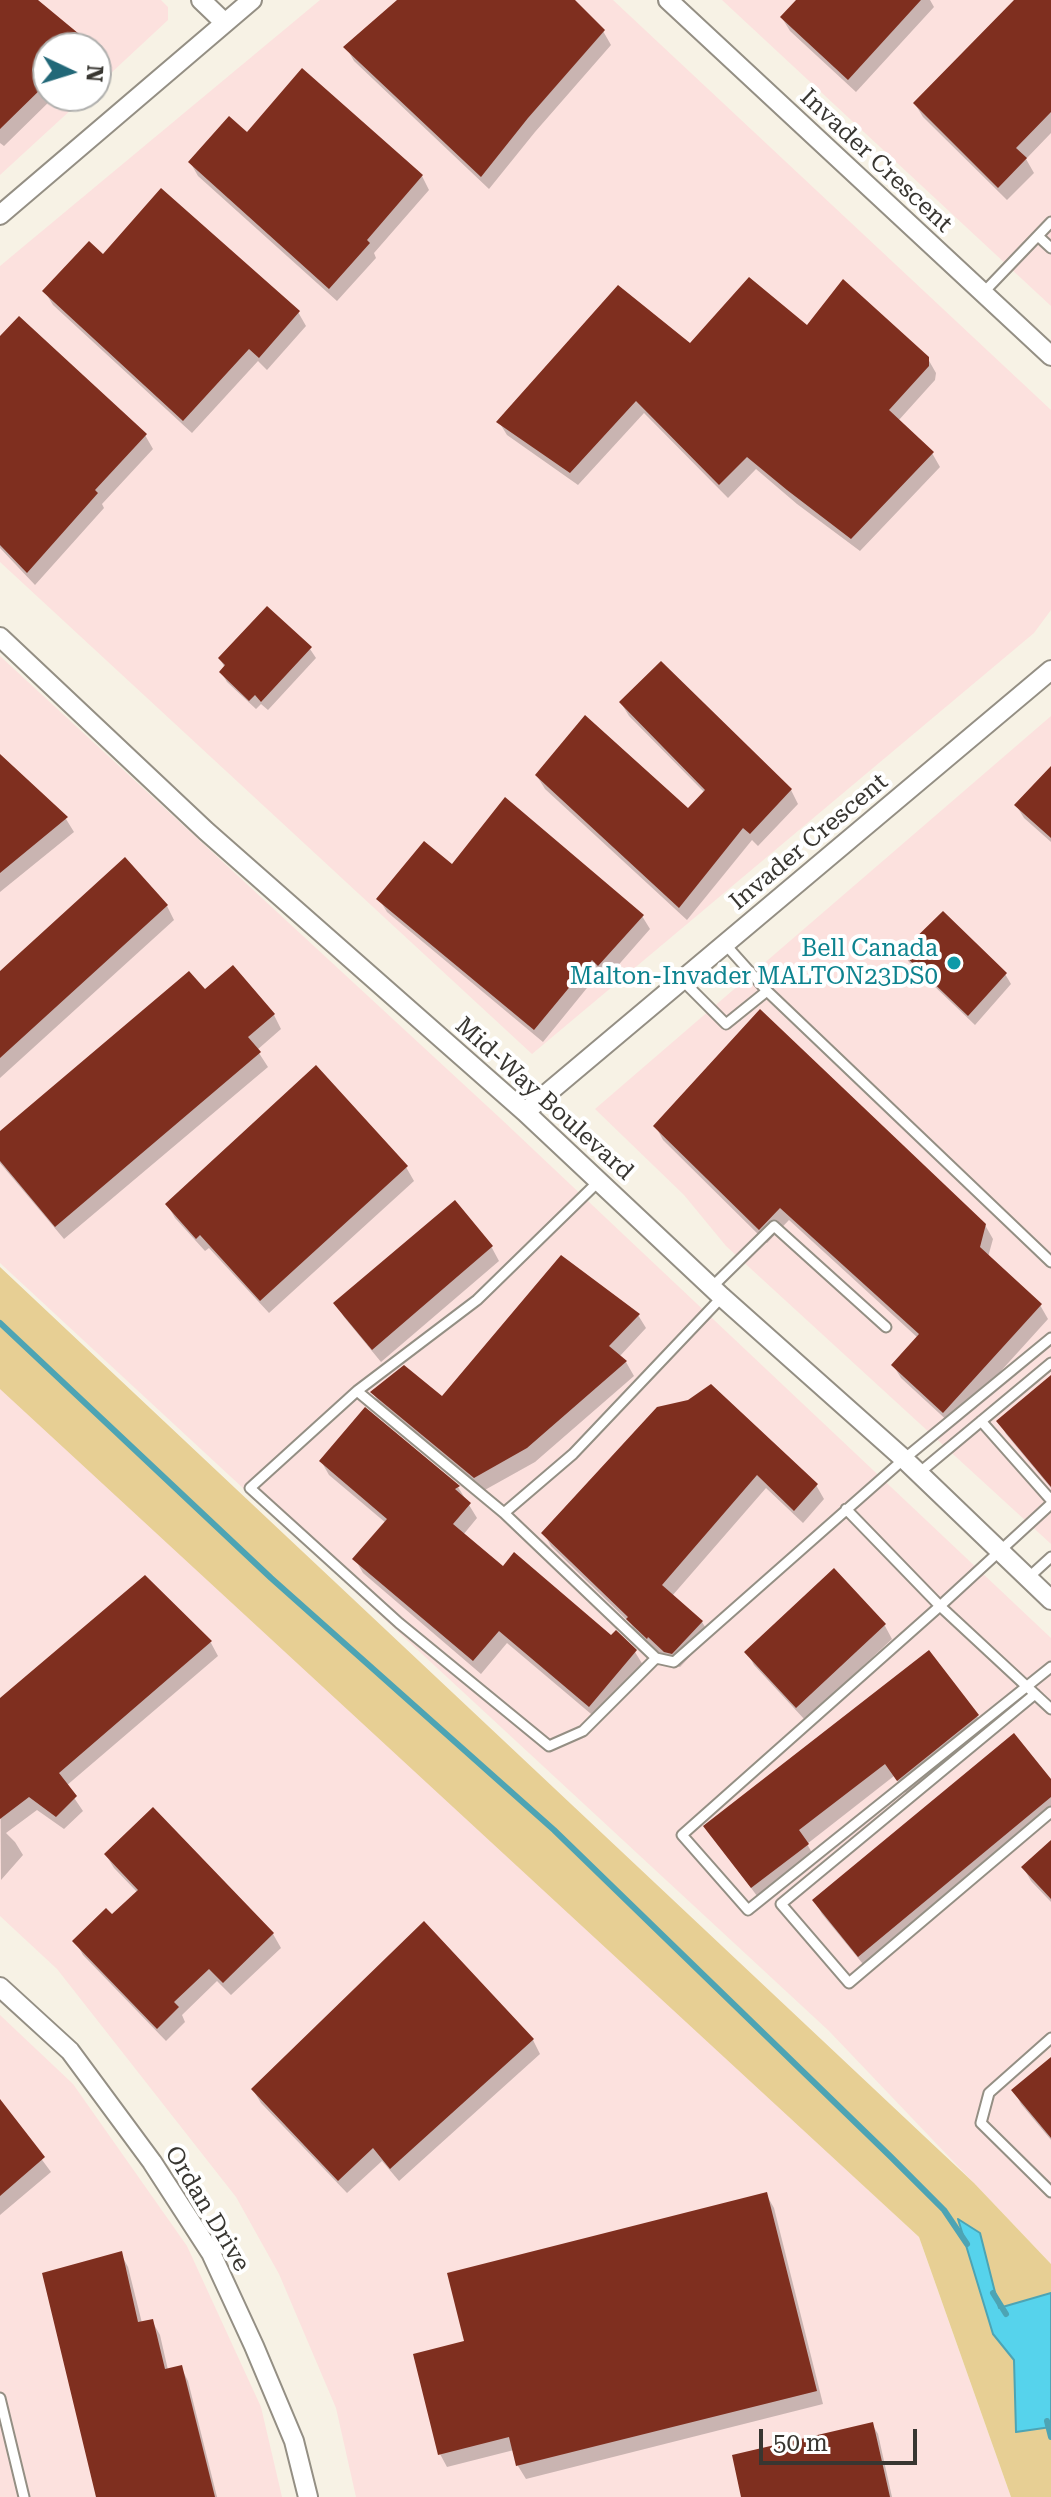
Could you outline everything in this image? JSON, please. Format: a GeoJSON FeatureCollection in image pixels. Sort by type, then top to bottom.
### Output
{"type":"FeatureCollection","features":[{"type":"Feature","properties":{"kind":"street"},"geometry":{"type":"LineString","coordinates":[[201,0],[225,23]]}},
{"type":"Feature","properties":{"kind":"street"},"geometry":{"type":"LineString","coordinates":[[0,215],[252,0]]}},
{"type":"Feature","properties":{"kind":"street","name":"Invader Crescent"},"geometry":{"type":"LineString","coordinates":[[668,0],[1051,356]]}},
{"type":"Feature","properties":{"kind":"street","name":"Mid-Way Boulevard"},"geometry":{"type":"LineString","coordinates":[[0,637],[206,831],[525,1112],[717,1292],[904,1459],[1051,1600]]}},
{"type":"Feature","properties":{"kind":"street","name":"Invader Crescent"},"geometry":{"type":"LineString","coordinates":[[525,1112],[1051,670]]}},
{"type":"Feature","properties":{"kind":"street","name":"Ordan Drive"},"geometry":{"type":"LineString","coordinates":[[0,1987],[70,2051],[152,2162],[211,2253],[294,2441],[308,2497]]}},
{"type":"Feature","properties":{"kind":"lane"},"geometry":{"type":"LineString","coordinates":[[983,293],[1051,222]]}},
{"type":"Feature","properties":{"kind":"lane"},"geometry":{"type":"LineString","coordinates":[[1038,236],[1051,248]]}},
{"type":"Feature","properties":{"kind":"lane"},"geometry":{"type":"LineString","coordinates":[[725,944],[767,991],[1051,1262]]}},
{"type":"Feature","properties":{"kind":"lane"},"geometry":{"type":"LineString","coordinates":[[682,980],[726,1024],[767,991]]}},
{"type":"Feature","properties":{"kind":"lane"},"geometry":{"type":"LineString","coordinates":[[599,1181],[477,1300],[357,1391],[250,1488],[399,1623],[549,1746],[583,1731],[656,1658]]}},
{"type":"Feature","properties":{"kind":"lane"},"geometry":{"type":"LineString","coordinates":[[504,1513],[573,1454],[774,1226],[886,1327]]}},
{"type":"Feature","properties":{"kind":"lane"},"geometry":{"type":"LineString","coordinates":[[357,1391],[504,1513],[656,1658],[674,1662],[904,1459],[1051,1338]]}},
{"type":"Feature","properties":{"kind":"lane"},"geometry":{"type":"LineString","coordinates":[[919,1473],[1051,1363]]}},
{"type":"Feature","properties":{"kind":"lane"},"geometry":{"type":"LineString","coordinates":[[981,1421],[1051,1502],[940,1606],[682,1835],[748,1910],[1032,1691]]}},
{"type":"Feature","properties":{"kind":"lane"},"geometry":{"type":"LineString","coordinates":[[846,1509],[940,1606],[1051,1709]]}},
{"type":"Feature","properties":{"kind":"lane"},"geometry":{"type":"LineString","coordinates":[[1028,1578],[1051,1557]]}},
{"type":"Feature","properties":{"kind":"lane"},"geometry":{"type":"LineString","coordinates":[[1051,1667],[1032,1691],[781,1904],[849,1983],[1051,1812]]}},
{"type":"Feature","properties":{"kind":"lane"},"geometry":{"type":"LineString","coordinates":[[1051,2038],[989,2093],[981,2123],[1051,2192]]}},
{"type":"Feature","properties":{"kind":"lane"},"geometry":{"type":"LineString","coordinates":[[0,2398],[24,2497]]}},
{"type":"Feature","properties":{"kind":"shaded area"},"geometry":{"type":"Polygon","coordinates":[[[0,0],[161,0],[168,7],[168,20],[112,72],[112,32],[32,32],[32,112],[69,112],[0,175],[0,0]]]}},
{"type":"Feature","properties":{"kind":"shaded area"},"geometry":{"type":"Polygon","coordinates":[[[320,0],[613,0],[1051,410],[1051,610],[1034,633],[532,1054],[0,562],[0,266],[320,0]]]}},
{"type":"Feature","properties":{"kind":"shaded area"},"geometry":{"type":"Polygon","coordinates":[[[722,0],[1051,0],[1051,306],[722,0]]]}},
{"type":"Feature","properties":{"kind":"shaded area"},"geometry":{"type":"Polygon","coordinates":[[[0,656],[500,1118],[1051,1638],[1051,2264],[829,2031],[0,1263],[0,656]]]}},
{"type":"Feature","properties":{"kind":"shaded area"},"geometry":{"type":"Polygon","coordinates":[[[1051,716],[1051,1544],[726,1246],[684,1195],[595,1109],[1051,716]]]}},
{"type":"Feature","properties":{"kind":"shaded area"},"geometry":{"type":"Polygon","coordinates":[[[0,1267],[974,2183],[1051,2264],[1051,2497],[1011,2497],[919,2237],[0,1389],[0,1267]]]}},
{"type":"Feature","properties":{"kind":"shaded area"},"geometry":{"type":"Polygon","coordinates":[[[0,1377],[919,2237],[1011,2497],[356,2497],[336,2408],[279,2274],[236,2197],[57,1969],[0,1916],[0,1377]]]}},
{"type":"Feature","properties":{"kind":"shaded area"},"geometry":{"type":"Polygon","coordinates":[[[0,2015],[73,2084],[187,2246],[261,2407],[282,2497],[0,2497],[0,2015]]]}},
{"type":"Feature","properties":{"kind":"water"},"geometry":{"type":"Polygon","coordinates":[[[958,2219],[980,2233],[999,2308],[1051,2293],[1051,2427],[1016,2432],[1014,2360],[993,2334],[958,2219]]]}},
{"type":"Feature","properties":{"kind":"building"},"geometry":{"type":"Polygon","coordinates":[[[0,0],[38,0],[77,32],[32,32],[32,98],[0,129],[0,0]]]}},
{"type":"Feature","properties":{"kind":"building"},"geometry":{"type":"Polygon","coordinates":[[[397,0],[575,0],[605,30],[481,177],[343,47],[397,0]]]}},
{"type":"Feature","properties":{"kind":"building"},"geometry":{"type":"Polygon","coordinates":[[[796,0],[921,0],[848,80],[780,17],[796,0]]]}},
{"type":"Feature","properties":{"kind":"building"},"geometry":{"type":"Polygon","coordinates":[[[1014,0],[1051,0],[1051,112],[1016,148],[1027,158],[998,188],[913,103],[1014,0]]]}},
{"type":"Feature","properties":{"kind":"building"},"geometry":{"type":"Polygon","coordinates":[[[302,68],[423,175],[329,289],[188,162],[229,116],[247,132],[302,68]]]}},
{"type":"Feature","properties":{"kind":"building"},"geometry":{"type":"Polygon","coordinates":[[[161,188],[300,311],[259,358],[249,349],[183,421],[42,291],[89,241],[103,254],[161,188]]]}},
{"type":"Feature","properties":{"kind":"building"},"geometry":{"type":"Polygon","coordinates":[[[749,277],[807,325],[843,279],[929,357],[929,366],[889,410],[934,452],[851,539],[747,457],[719,485],[636,401],[570,473],[496,422],[618,285],[690,343],[749,277]]]}},
{"type":"Feature","properties":{"kind":"building"},"geometry":{"type":"Polygon","coordinates":[[[19,316],[147,434],[95,490],[98,493],[27,573],[0,545],[0,336],[19,316]]]}},
{"type":"Feature","properties":{"kind":"building"},"geometry":{"type":"Polygon","coordinates":[[[267,606],[312,647],[261,702],[255,695],[249,701],[219,672],[225,665],[218,658],[267,606]]]}},
{"type":"Feature","properties":{"kind":"building"},"geometry":{"type":"Polygon","coordinates":[[[661,661],[792,789],[750,834],[743,828],[679,908],[535,775],[585,715],[688,808],[705,790],[619,702],[661,661]]]}},
{"type":"Feature","properties":{"kind":"building"},"geometry":{"type":"Polygon","coordinates":[[[0,754],[68,817],[0,873],[0,754]]]}},
{"type":"Feature","properties":{"kind":"building"},"geometry":{"type":"Polygon","coordinates":[[[1051,766],[1051,838],[1014,805],[1051,766]]]}},
{"type":"Feature","properties":{"kind":"building"},"geometry":{"type":"Polygon","coordinates":[[[505,797],[644,915],[598,966],[592,960],[534,1030],[376,899],[424,841],[452,864],[505,797]]]}},
{"type":"Feature","properties":{"kind":"building"},"geometry":{"type":"Polygon","coordinates":[[[125,857],[168,905],[0,1058],[0,971],[125,857]]]}},
{"type":"Feature","properties":{"kind":"building","name":"Bell Canada Malton-Invader MALTON23DS0"},"geometry":{"type":"Polygon","coordinates":[[[943,911],[1007,973],[968,1016],[901,952],[943,911]]]}},
{"type":"Feature","properties":{"kind":"building"},"geometry":{"type":"Polygon","coordinates":[[[233,965],[275,1014],[248,1037],[261,1052],[55,1227],[0,1161],[0,1131],[189,971],[205,989],[233,965]]]}},
{"type":"Feature","properties":{"kind":"building"},"geometry":{"type":"Polygon","coordinates":[[[760,1009],[986,1224],[980,1247],[1042,1304],[943,1413],[891,1365],[919,1334],[780,1208],[759,1230],[653,1126],[760,1009]]]}},
{"type":"Feature","properties":{"kind":"building"},"geometry":{"type":"Polygon","coordinates":[[[316,1065],[408,1166],[260,1301],[200,1235],[196,1239],[165,1204],[316,1065]]]}},
{"type":"Feature","properties":{"kind":"building"},"geometry":{"type":"Polygon","coordinates":[[[455,1200],[493,1246],[372,1350],[333,1303],[455,1200]]]}},
{"type":"Feature","properties":{"kind":"building"},"geometry":{"type":"Polygon","coordinates":[[[561,1255],[640,1314],[609,1346],[627,1361],[527,1448],[474,1478],[370,1392],[404,1365],[442,1396],[561,1255]]]}},
{"type":"Feature","properties":{"kind":"building"},"geometry":{"type":"Polygon","coordinates":[[[1051,1375],[1051,1487],[996,1421],[1051,1375]]]}},
{"type":"Feature","properties":{"kind":"building"},"geometry":{"type":"Polygon","coordinates":[[[711,1384],[818,1484],[794,1511],[757,1475],[662,1585],[703,1621],[672,1654],[664,1652],[647,1639],[541,1533],[657,1407],[688,1400],[711,1384]]]}},
{"type":"Feature","properties":{"kind":"building"},"geometry":{"type":"Polygon","coordinates":[[[365,1407],[460,1486],[455,1489],[471,1503],[453,1524],[503,1566],[514,1552],[611,1635],[616,1630],[637,1650],[589,1707],[499,1631],[473,1661],[352,1559],[387,1519],[319,1461],[365,1407]]]}},
{"type":"Feature","properties":{"kind":"building"},"geometry":{"type":"Polygon","coordinates":[[[834,1568],[886,1624],[796,1708],[744,1652],[834,1568]]]}},
{"type":"Feature","properties":{"kind":"building"},"geometry":{"type":"Polygon","coordinates":[[[145,1575],[212,1641],[59,1773],[77,1796],[56,1817],[29,1797],[0,1819],[0,1698],[145,1575]]]}},
{"type":"Feature","properties":{"kind":"building"},"geometry":{"type":"Polygon","coordinates":[[[929,1650],[979,1715],[897,1781],[885,1764],[799,1830],[809,1844],[751,1888],[703,1826],[929,1650]]]}},
{"type":"Feature","properties":{"kind":"building"},"geometry":{"type":"Polygon","coordinates":[[[1014,1733],[1051,1779],[1051,1797],[858,1957],[812,1900],[1014,1733]]]}},
{"type":"Feature","properties":{"kind":"building"},"geometry":{"type":"Polygon","coordinates":[[[153,1807],[274,1933],[223,1983],[209,1969],[174,2002],[179,2007],[157,2029],[72,1941],[106,1908],[112,1914],[138,1890],[104,1854],[153,1807]]]}},
{"type":"Feature","properties":{"kind":"building"},"geometry":{"type":"Polygon","coordinates":[[[1051,1840],[1051,1899],[1021,1867],[1051,1840]]]}},
{"type":"Feature","properties":{"kind":"building"},"geometry":{"type":"Polygon","coordinates":[[[424,1921],[534,2039],[390,2169],[373,2148],[338,2181],[251,2089],[424,1921]]]}},
{"type":"Feature","properties":{"kind":"building"},"geometry":{"type":"Polygon","coordinates":[[[1051,2057],[1051,2138],[1011,2090],[1051,2057]]]}},
{"type":"Feature","properties":{"kind":"building"},"geometry":{"type":"Polygon","coordinates":[[[0,2099],[45,2157],[0,2196],[0,2099]]]}},
{"type":"Feature","properties":{"kind":"building"},"geometry":{"type":"Polygon","coordinates":[[[767,2192],[817,2391],[516,2466],[509,2437],[438,2455],[413,2354],[464,2341],[447,2273],[767,2192]]]}},
{"type":"Feature","properties":{"kind":"building"},"geometry":{"type":"Polygon","coordinates":[[[122,2251],[138,2322],[153,2319],[165,2369],[182,2365],[215,2497],[96,2497],[42,2273],[122,2251]]]}},
{"type":"Feature","properties":{"kind":"building"},"geometry":{"type":"Polygon","coordinates":[[[873,2422],[890,2497],[741,2497],[732,2455],[873,2422]]]}},
{"type":"Feature","properties":{"kind":"waterway"},"geometry":{"type":"LineString","coordinates":[[0,1323],[271,1578],[554,1830],[944,2210],[967,2244]]}},
{"type":"Feature","properties":{"kind":"waterway"},"geometry":{"type":"LineString","coordinates":[[993,2293],[1006,2314]]}},
{"type":"Feature","properties":{"kind":"waterway"},"geometry":{"type":"LineString","coordinates":[[1047,2421],[1051,2437]]}},
{"type":"Feature","properties":{"kind":"place","name":"Bell Canada Malton-Invader MALTON23DS0"},"geometry":{"type":"Point","coordinates":[954,963]}}]}
